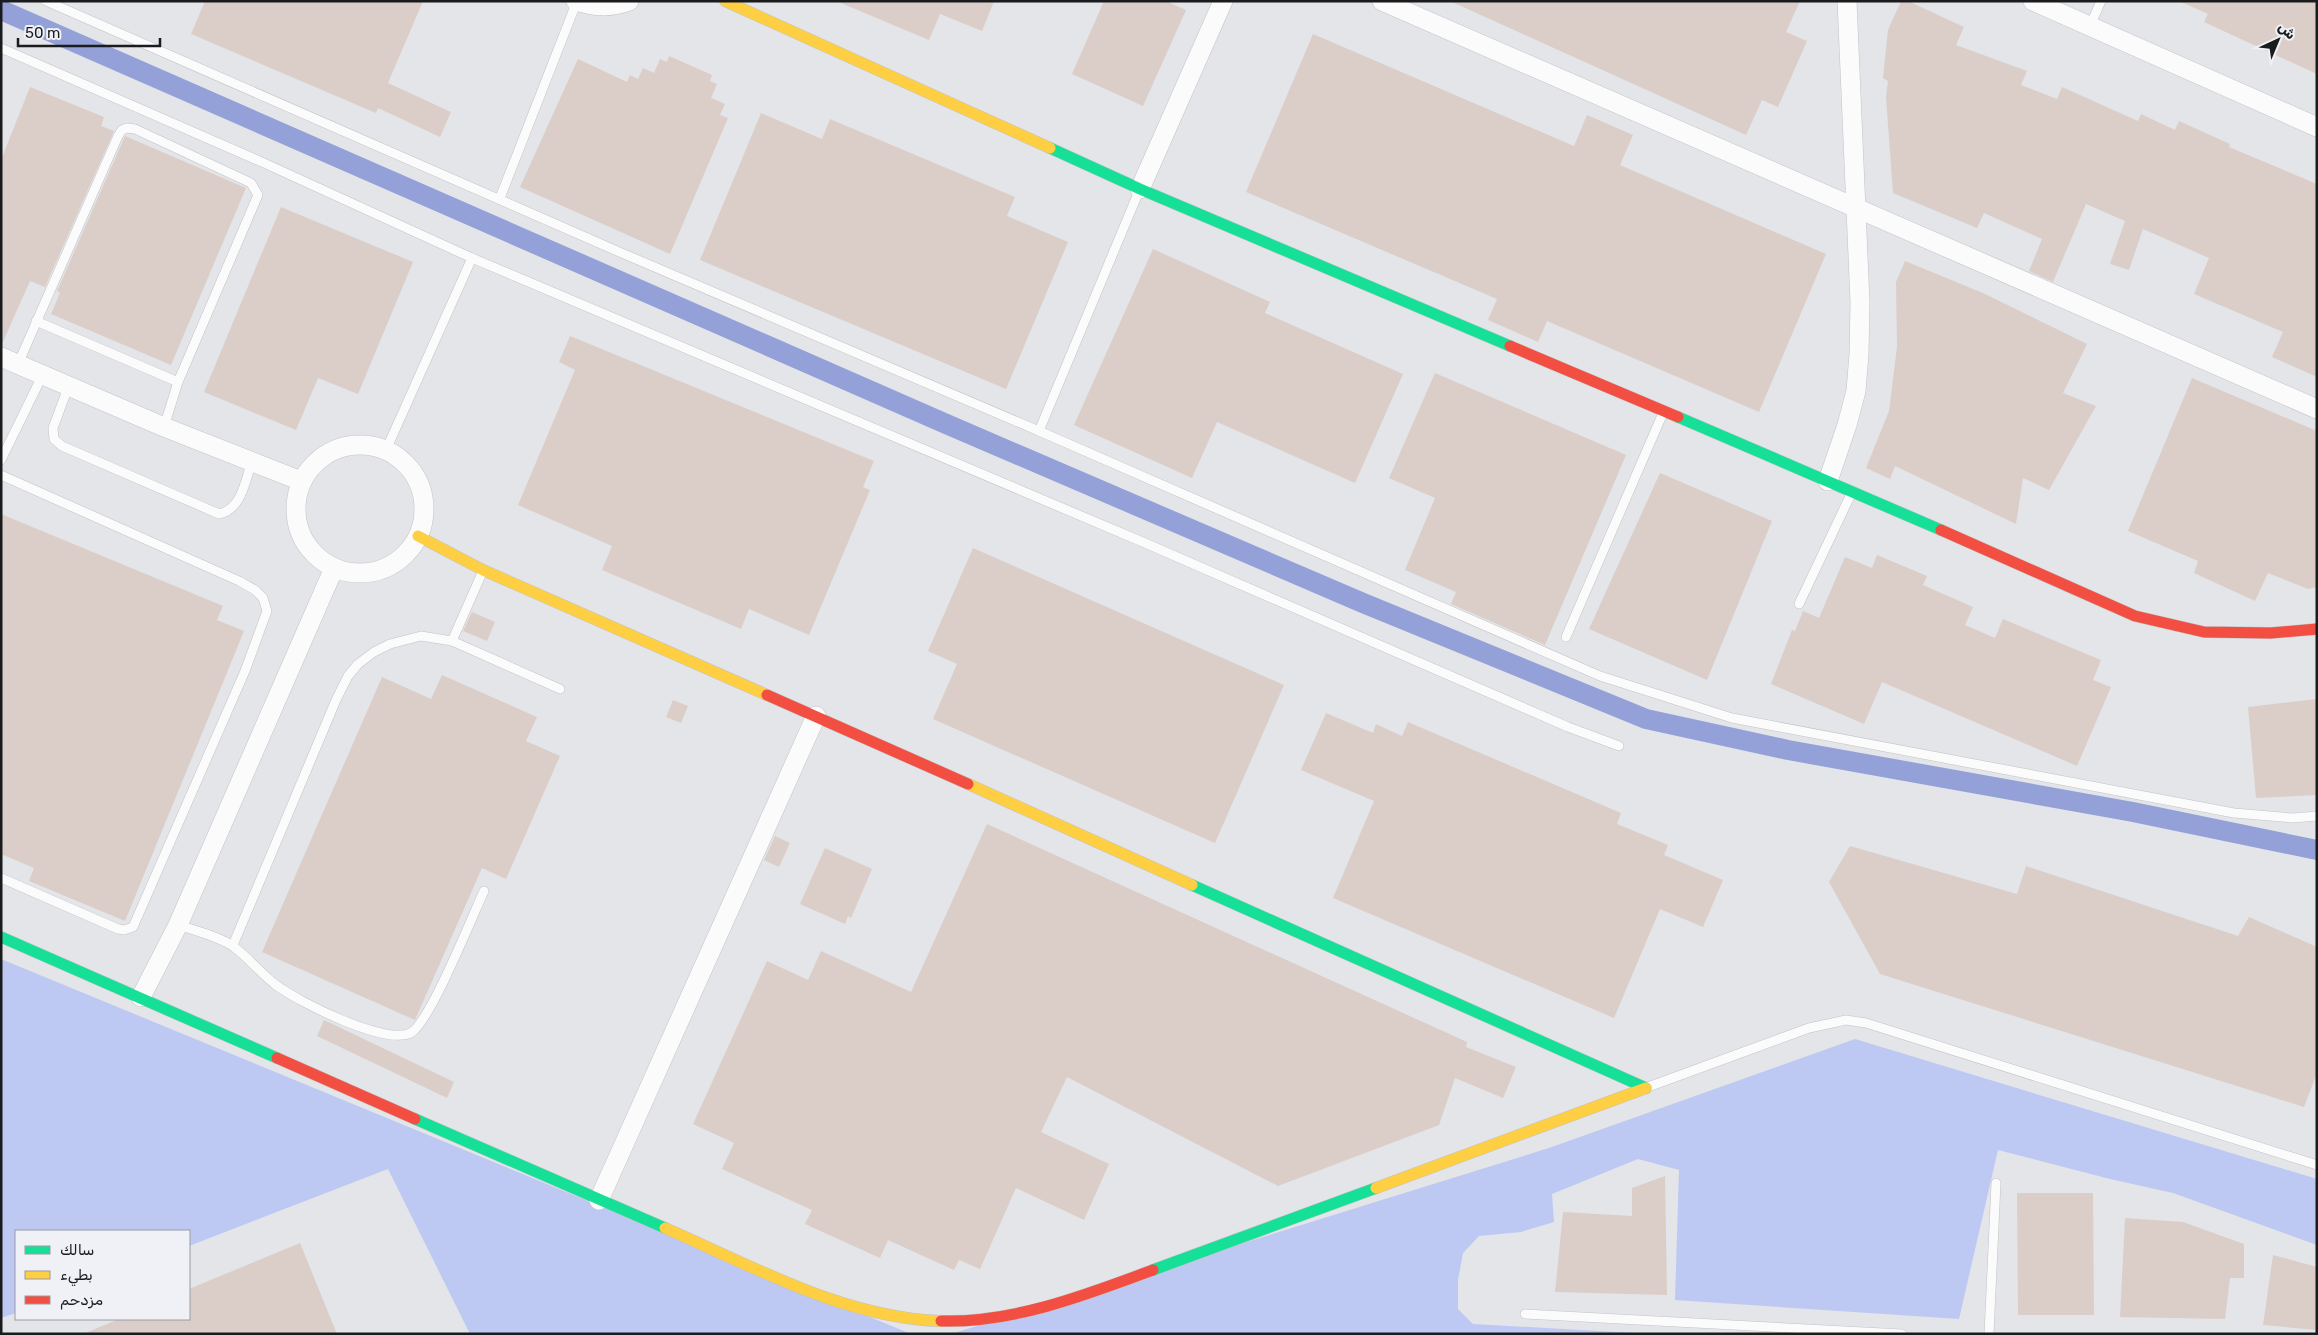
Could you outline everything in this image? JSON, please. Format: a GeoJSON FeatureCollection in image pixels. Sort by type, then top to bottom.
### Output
{"type":"FeatureCollection","features":[{"type":"Feature","properties":{"kind":"street"},"geometry":{"type":"LineString","coordinates":[[576,1],[595,7],[615,6],[629,1]]}},
{"type":"Feature","properties":{"kind":"street"},"geometry":{"type":"LineString","coordinates":[[725,1],[1140,189],[1853,491],[2135,616],[2204,632],[2272,633],[2317,629]]}},
{"type":"Feature","properties":{"kind":"street"},"geometry":{"type":"LineString","coordinates":[[1140,189],[1223,1]]}},
{"type":"Feature","properties":{"kind":"street"},"geometry":{"type":"LineString","coordinates":[[1382,1],[1856,210],[2317,409]]}},
{"type":"Feature","properties":{"kind":"street"},"geometry":{"type":"LineString","coordinates":[[1828,481],[1848,425],[1856,391],[1860,302],[1847,1]]}},
{"type":"Feature","properties":{"kind":"street"},"geometry":{"type":"LineString","coordinates":[[2033,1],[2317,127]]}},
{"type":"Feature","properties":{"kind":"street"},"geometry":{"type":"LineString","coordinates":[[6,360],[69,385],[164,427],[301,481]]}},
{"type":"Feature","properties":{"kind":"street"},"geometry":{"type":"LineString","coordinates":[[367,445],[386,450],[403,461],[416,477],[423,496],[424,510],[418,536],[403,556],[383,569],[367,573],[350,573],[334,568],[311,551],[302,538],[297,525],[296,496],[301,481],[312,465],[328,452],[347,446],[367,445]]}},
{"type":"Feature","properties":{"kind":"street"},"geometry":{"type":"LineString","coordinates":[[418,536],[483,570],[816,716],[1646,1088]]}},
{"type":"Feature","properties":{"kind":"street"},"geometry":{"type":"LineString","coordinates":[[142,997],[178,924],[334,568]]}},
{"type":"Feature","properties":{"kind":"street"},"geometry":{"type":"LineString","coordinates":[[599,1200],[816,716]]}},
{"type":"Feature","properties":{"kind":"street"},"geometry":{"type":"LineString","coordinates":[[1,937],[142,997],[794,1285],[841,1302],[887,1314],[931,1321],[1005,1315],[1084,1296],[1646,1088]]}},
{"type":"Feature","properties":{"kind":"lane"},"geometry":{"type":"LineString","coordinates":[[46,1],[262,97],[1039,431],[1548,655],[1600,676],[1732,718],[2234,813],[2293,818],[2317,816]]}},
{"type":"Feature","properties":{"kind":"lane"},"geometry":{"type":"LineString","coordinates":[[500,198],[576,1]]}},
{"type":"Feature","properties":{"kind":"lane"},"geometry":{"type":"LineString","coordinates":[[2090,26],[2101,1]]}},
{"type":"Feature","properties":{"kind":"lane"},"geometry":{"type":"LineString","coordinates":[[1,48],[264,163],[472,258],[1146,543],[1568,728],[1619,746]]}},
{"type":"Feature","properties":{"kind":"lane"},"geometry":{"type":"LineString","coordinates":[[6,360],[36,321],[118,136],[122,130],[127,128],[146,134],[251,183],[258,195],[178,382],[164,427]]}},
{"type":"Feature","properties":{"kind":"lane"},"geometry":{"type":"LineString","coordinates":[[1039,431],[1140,189]]}},
{"type":"Feature","properties":{"kind":"lane"},"geometry":{"type":"LineString","coordinates":[[386,450],[472,258]]}},
{"type":"Feature","properties":{"kind":"lane"},"geometry":{"type":"LineString","coordinates":[[36,321],[178,382]]}},
{"type":"Feature","properties":{"kind":"lane"},"geometry":{"type":"LineString","coordinates":[[1,460],[42,374]]}},
{"type":"Feature","properties":{"kind":"lane"},"geometry":{"type":"LineString","coordinates":[[69,385],[53,428],[54,439],[219,514],[229,512],[237,504],[252,462]]}},
{"type":"Feature","properties":{"kind":"lane"},"geometry":{"type":"LineString","coordinates":[[1566,637],[1664,411]]}},
{"type":"Feature","properties":{"kind":"lane"},"geometry":{"type":"LineString","coordinates":[[1,475],[239,581],[263,598],[267,611],[244,671],[133,927],[124,930],[118,929],[1,878]]}},
{"type":"Feature","properties":{"kind":"lane"},"geometry":{"type":"LineString","coordinates":[[1799,604],[1853,491]]}},
{"type":"Feature","properties":{"kind":"lane"},"geometry":{"type":"LineString","coordinates":[[452,641],[483,570]]}},
{"type":"Feature","properties":{"kind":"lane"},"geometry":{"type":"LineString","coordinates":[[233,946],[348,676],[358,664],[374,652],[390,644],[422,636],[452,641],[560,689]]}},
{"type":"Feature","properties":{"kind":"lane"},"geometry":{"type":"LineString","coordinates":[[178,924],[233,946],[276,986],[293,996],[368,1030],[398,1036],[411,1033],[430,1007],[484,891]]}},
{"type":"Feature","properties":{"kind":"lane"},"geometry":{"type":"LineString","coordinates":[[1646,1088],[1809,1028],[1846,1020],[1881,1027],[2317,1165]]}},
{"type":"Feature","properties":{"kind":"lane"},"geometry":{"type":"LineString","coordinates":[[1989,1334],[1996,1183]]}},
{"type":"Feature","properties":{"kind":"lane"},"geometry":{"type":"LineString","coordinates":[[1526,1314],[1902,1334]]}},
{"type":"Feature","properties":{"kind":"shaded area"},"geometry":{"type":"Polygon","coordinates":[[[1,959],[911,1334],[470,1334],[388,1169],[190,1246],[190,1230],[15,1230],[15,1313],[1,1318],[1,959]]]}},
{"type":"Feature","properties":{"kind":"shaded area"},"geometry":{"type":"Polygon","coordinates":[[[1855,1039],[2317,1179],[2317,1245],[2173,1193],[1998,1150],[1959,1319],[1675,1300],[1679,1170],[1638,1159],[1552,1194],[1554,1222],[1521,1232],[1479,1236],[1463,1253],[1458,1280],[1458,1309],[1473,1324],[1652,1334],[951,1334],[1549,1148],[1855,1039]]]}},
{"type":"Feature","properties":{"kind":"building"},"geometry":{"type":"Polygon","coordinates":[[[205,1],[423,1],[388,83],[451,112],[440,137],[378,108],[376,113],[191,34],[205,1]]]}},
{"type":"Feature","properties":{"kind":"building"},"geometry":{"type":"Polygon","coordinates":[[[836,1],[994,1],[982,31],[940,14],[929,40],[836,1]]]}},
{"type":"Feature","properties":{"kind":"building"},"geometry":{"type":"Polygon","coordinates":[[[1104,1],[1166,1],[1186,10],[1143,106],[1072,74],[1104,1]]]}},
{"type":"Feature","properties":{"kind":"building"},"geometry":{"type":"Polygon","coordinates":[[[1450,1],[1800,1],[1786,32],[1807,41],[1778,107],[1762,100],[1746,135],[1450,1]]]}},
{"type":"Feature","properties":{"kind":"building"},"geometry":{"type":"Polygon","coordinates":[[[1901,1],[1908,1],[1964,27],[1956,45],[2027,71],[2021,85],[2057,99],[2062,87],[2138,121],[2141,114],[2175,130],[2179,121],[2230,144],[2229,147],[2317,184],[2317,377],[2272,357],[2283,332],[2194,294],[2209,258],[2143,229],[2129,270],[2110,264],[2125,221],[2086,204],[2053,282],[2029,271],[2042,239],[1984,213],[1977,228],[1893,193],[1886,97],[1888,81],[1883,78],[1888,30],[1901,1]]]}},
{"type":"Feature","properties":{"kind":"building"},"geometry":{"type":"Polygon","coordinates":[[[2179,1],[2317,1],[2317,74],[2204,22],[2208,14],[2179,1]]]}},
{"type":"Feature","properties":{"kind":"building"},"geometry":{"type":"Polygon","coordinates":[[[1313,34],[1574,146],[1587,115],[1633,135],[1620,165],[1826,254],[1759,412],[1547,321],[1538,342],[1488,320],[1497,299],[1246,192],[1313,34]]]}},
{"type":"Feature","properties":{"kind":"building"},"geometry":{"type":"Polygon","coordinates":[[[669,56],[712,75],[710,81],[717,84],[711,98],[725,104],[720,115],[728,118],[670,254],[520,187],[578,59],[627,82],[630,75],[638,79],[643,68],[654,73],[660,59],[667,62],[669,56]]]}},
{"type":"Feature","properties":{"kind":"building"},"geometry":{"type":"Polygon","coordinates":[[[30,87],[104,117],[101,126],[114,131],[45,287],[30,281],[1,346],[1,160],[30,87]]]}},
{"type":"Feature","properties":{"kind":"building"},"geometry":{"type":"Polygon","coordinates":[[[761,113],[822,139],[830,119],[1015,197],[1007,216],[1068,242],[1006,389],[700,260],[761,113]]]}},
{"type":"Feature","properties":{"kind":"building"},"geometry":{"type":"Polygon","coordinates":[[[125,136],[246,188],[171,365],[51,314],[60,293],[57,291],[125,136]]]}},
{"type":"Feature","properties":{"kind":"building"},"geometry":{"type":"Polygon","coordinates":[[[281,207],[413,262],[358,394],[318,378],[296,430],[204,392],[281,207]]]}},
{"type":"Feature","properties":{"kind":"building"},"geometry":{"type":"Polygon","coordinates":[[[1153,249],[1270,302],[1265,313],[1403,374],[1355,483],[1217,422],[1192,478],[1074,425],[1153,249]]]}},
{"type":"Feature","properties":{"kind":"building"},"geometry":{"type":"Polygon","coordinates":[[[1905,261],[1983,293],[2087,344],[2063,393],[2096,406],[2049,490],[2023,478],[2016,524],[1895,466],[1890,479],[1866,468],[1889,411],[1897,347],[1896,282],[1905,261]]]}},
{"type":"Feature","properties":{"kind":"building"},"geometry":{"type":"Polygon","coordinates":[[[570,336],[874,461],[863,487],[870,490],[809,635],[749,609],[741,629],[602,570],[612,546],[518,505],[575,370],[559,362],[570,336]]]}},
{"type":"Feature","properties":{"kind":"building"},"geometry":{"type":"Polygon","coordinates":[[[1435,373],[1626,455],[1545,645],[1451,604],[1456,592],[1405,570],[1435,498],[1389,478],[1435,373]]]}},
{"type":"Feature","properties":{"kind":"building"},"geometry":{"type":"Polygon","coordinates":[[[2192,378],[2317,431],[2317,587],[2308,589],[2268,573],[2255,601],[2194,573],[2198,561],[2128,531],[2192,378]]]}},
{"type":"Feature","properties":{"kind":"building"},"geometry":{"type":"Polygon","coordinates":[[[1660,473],[1772,521],[1707,680],[1589,629],[1660,473]]]}},
{"type":"Feature","properties":{"kind":"building"},"geometry":{"type":"Polygon","coordinates":[[[1,514],[223,606],[217,620],[244,631],[125,921],[29,881],[34,868],[1,854],[1,514]]]}},
{"type":"Feature","properties":{"kind":"building"},"geometry":{"type":"Polygon","coordinates":[[[973,548],[1284,685],[1215,843],[933,719],[957,664],[928,651],[973,548]]]}},
{"type":"Feature","properties":{"kind":"building"},"geometry":{"type":"Polygon","coordinates":[[[1877,555],[1927,576],[1923,585],[1973,607],[1965,625],[1995,638],[2003,619],[2101,660],[2093,680],[2111,687],[2077,766],[1882,682],[1864,724],[1771,684],[1792,630],[1795,631],[1803,611],[1819,618],[1845,557],[1872,568],[1877,555]]]}},
{"type":"Feature","properties":{"kind":"building"},"geometry":{"type":"Polygon","coordinates":[[[472,612],[495,622],[487,641],[463,631],[472,612]]]}},
{"type":"Feature","properties":{"kind":"building"},"geometry":{"type":"Polygon","coordinates":[[[442,675],[537,717],[526,741],[560,756],[506,879],[482,868],[415,1020],[262,952],[382,677],[431,699],[442,675]]]}},
{"type":"Feature","properties":{"kind":"building"},"geometry":{"type":"Polygon","coordinates":[[[2317,699],[2317,795],[2256,798],[2248,707],[2317,699]]]}},
{"type":"Feature","properties":{"kind":"building"},"geometry":{"type":"Polygon","coordinates":[[[673,700],[688,706],[681,723],[666,717],[673,700]]]}},
{"type":"Feature","properties":{"kind":"building"},"geometry":{"type":"Polygon","coordinates":[[[1326,713],[1373,733],[1376,724],[1402,736],[1408,722],[1621,813],[1617,824],[1668,845],[1664,855],[1723,880],[1703,927],[1660,909],[1614,1018],[1333,898],[1374,801],[1301,770],[1326,713]]]}},
{"type":"Feature","properties":{"kind":"building"},"geometry":{"type":"Polygon","coordinates":[[[987,824],[1467,1042],[1466,1047],[1516,1067],[1503,1098],[1455,1078],[1439,1125],[1278,1186],[1067,1077],[1041,1132],[1109,1164],[1084,1220],[1016,1188],[980,1269],[959,1260],[954,1270],[888,1240],[880,1258],[805,1224],[812,1210],[722,1169],[734,1143],[693,1124],[767,961],[808,980],[821,951],[911,992],[987,824]]]}},
{"type":"Feature","properties":{"kind":"building"},"geometry":{"type":"Polygon","coordinates":[[[775,836],[790,843],[779,867],[764,860],[775,836]]]}},
{"type":"Feature","properties":{"kind":"building"},"geometry":{"type":"Polygon","coordinates":[[[1850,846],[2017,894],[2026,866],[2238,936],[2249,917],[2317,947],[2317,1073],[2304,1107],[1880,974],[1829,882],[1850,846]]]}},
{"type":"Feature","properties":{"kind":"building"},"geometry":{"type":"Polygon","coordinates":[[[825,848],[872,869],[851,918],[848,916],[845,924],[800,904],[825,848]]]}},
{"type":"Feature","properties":{"kind":"building"},"geometry":{"type":"Polygon","coordinates":[[[324,1020],[454,1082],[447,1098],[317,1036],[324,1020]]]}},
{"type":"Feature","properties":{"kind":"building"},"geometry":{"type":"Polygon","coordinates":[[[1665,1176],[1667,1295],[1555,1292],[1563,1212],[1632,1216],[1632,1188],[1665,1176]]]}},
{"type":"Feature","properties":{"kind":"building"},"geometry":{"type":"Polygon","coordinates":[[[2017,1193],[2093,1193],[2094,1315],[2018,1315],[2017,1193]]]}},
{"type":"Feature","properties":{"kind":"building"},"geometry":{"type":"Polygon","coordinates":[[[2125,1218],[2183,1222],[2244,1244],[2244,1278],[2230,1278],[2225,1319],[2120,1317],[2125,1218]]]}},
{"type":"Feature","properties":{"kind":"building"},"geometry":{"type":"Polygon","coordinates":[[[300,1243],[337,1334],[83,1334],[117,1320],[190,1320],[190,1289],[300,1243]]]}},
{"type":"Feature","properties":{"kind":"building"},"geometry":{"type":"Polygon","coordinates":[[[2273,1255],[2317,1267],[2317,1330],[2263,1325],[2273,1255]]]}},
{"type":"Feature","properties":{"kind":"waterway"},"geometry":{"type":"LineString","coordinates":[[1,10],[944,423],[1363,603],[1646,719],[1788,750],[2133,812],[2317,850]]}},
{"type":"Feature","properties":{"kind":"waterway"},"geometry":{"type":"LineString","coordinates":[[2299,847],[2317,843]]}},
{"type":"Feature","properties":{"kind":"traffic: fast"},"geometry":{"type":"LineString","coordinates":[[1050,148],[1140,189],[1510,346]]}},
{"type":"Feature","properties":{"kind":"traffic: fast"},"geometry":{"type":"LineString","coordinates":[[1678,417],[1941,530]]}},
{"type":"Feature","properties":{"kind":"traffic: fast"},"geometry":{"type":"LineString","coordinates":[[1192,885],[1646,1088]]}},
{"type":"Feature","properties":{"kind":"traffic: fast"},"geometry":{"type":"LineString","coordinates":[[1,937],[277,1058]]}},
{"type":"Feature","properties":{"kind":"traffic: fast"},"geometry":{"type":"LineString","coordinates":[[415,1119],[665,1228]]}},
{"type":"Feature","properties":{"kind":"traffic: fast"},"geometry":{"type":"LineString","coordinates":[[1153,1270],[1376,1188]]}},
{"type":"Feature","properties":{"kind":"traffic: slow"},"geometry":{"type":"LineString","coordinates":[[725,1],[1050,148]]}},
{"type":"Feature","properties":{"kind":"traffic: slow"},"geometry":{"type":"LineString","coordinates":[[418,536],[483,570],[767,695]]}},
{"type":"Feature","properties":{"kind":"traffic: slow"},"geometry":{"type":"LineString","coordinates":[[968,784],[1192,885]]}},
{"type":"Feature","properties":{"kind":"traffic: slow"},"geometry":{"type":"LineString","coordinates":[[1376,1188],[1646,1088]]}},
{"type":"Feature","properties":{"kind":"traffic: slow"},"geometry":{"type":"LineString","coordinates":[[665,1228],[799,1288],[834,1300],[869,1311],[905,1318],[941,1321]]}},
{"type":"Feature","properties":{"kind":"traffic: jam"},"geometry":{"type":"LineString","coordinates":[[1510,346],[1678,417]]}},
{"type":"Feature","properties":{"kind":"traffic: jam"},"geometry":{"type":"LineString","coordinates":[[1941,530],[2135,616],[2204,632],[2271,633],[2317,629]]}},
{"type":"Feature","properties":{"kind":"traffic: jam"},"geometry":{"type":"LineString","coordinates":[[767,695],[968,784]]}},
{"type":"Feature","properties":{"kind":"traffic: jam"},"geometry":{"type":"LineString","coordinates":[[277,1058],[415,1119]]}},
{"type":"Feature","properties":{"kind":"traffic: jam"},"geometry":{"type":"LineString","coordinates":[[941,1321],[996,1317],[1049,1306],[1153,1270]]}}]}
